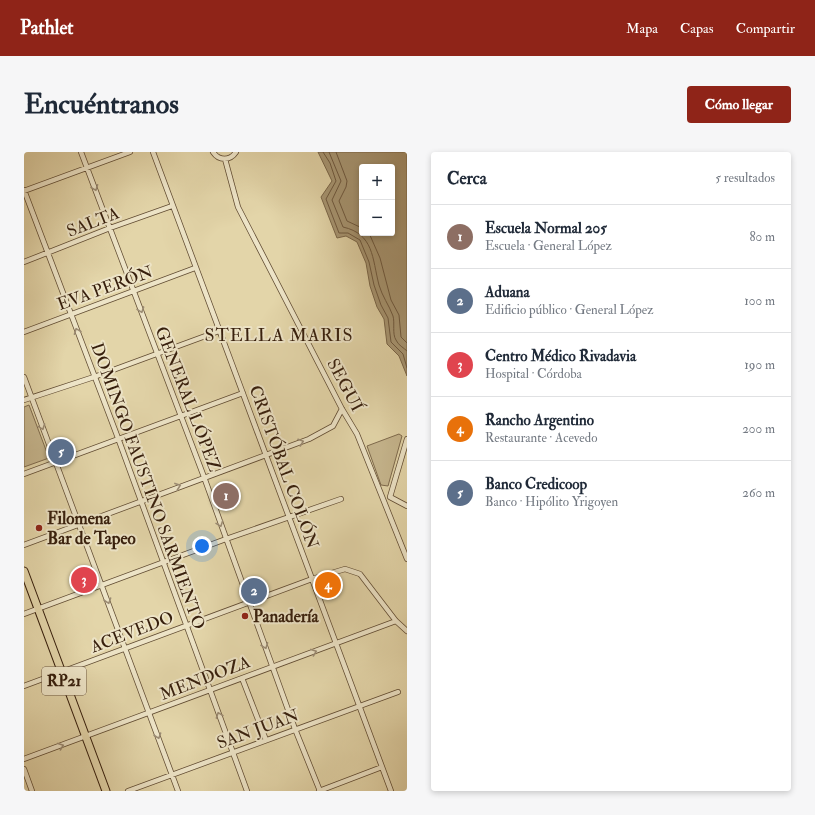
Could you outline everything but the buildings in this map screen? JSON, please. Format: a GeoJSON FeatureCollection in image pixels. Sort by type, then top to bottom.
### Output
{"type":"FeatureCollection","features":[{"type":"Feature","properties":{"kind":"main road","name":"RP21"},"geometry":{"type":"LineString","coordinates":[[24,572],[106,791]]}},
{"type":"Feature","properties":{"kind":"street","name":"GENERAL LÓPEZ"},"geometry":{"type":"LineString","coordinates":[[81,152],[204,477],[295,729],[320,791]]}},
{"type":"Feature","properties":{"kind":"street"},"geometry":{"type":"LineString","coordinates":[[24,191],[130,152]]}},
{"type":"Feature","properties":{"kind":"street","name":"CRISTÓBAL COLÓN"},"geometry":{"type":"LineString","coordinates":[[153,152],[391,791]]}},
{"type":"Feature","properties":{"kind":"street"},"geometry":{"type":"LineString","coordinates":[[213,152],[217,157],[225,159],[230,158],[236,152]]}},
{"type":"Feature","properties":{"kind":"street","name":"SEGUÍ"},"geometry":{"type":"LineString","coordinates":[[225,159],[238,207],[342,409],[357,434],[407,559]]}},
{"type":"Feature","properties":{"kind":"street","name":"DOMINGO FAUSTINO SARMIENTO"},"geometry":{"type":"LineString","coordinates":[[24,191],[118,438],[247,791]]}},
{"type":"Feature","properties":{"kind":"street","name":"SALTA"},"geometry":{"type":"LineString","coordinates":[[24,262],[48,254],[110,228],[172,206]]}},
{"type":"Feature","properties":{"kind":"street","name":"EVA PERÓN"},"geometry":{"type":"LineString","coordinates":[[24,332],[195,268]]}},
{"type":"Feature","properties":{"kind":"street"},"geometry":{"type":"LineString","coordinates":[[24,400],[94,377],[219,330]]}},
{"type":"Feature","properties":{"kind":"street"},"geometry":{"type":"LineString","coordinates":[[24,377],[178,791]]}},
{"type":"Feature","properties":{"kind":"street"},"geometry":{"type":"LineString","coordinates":[[24,474],[180,415],[243,393]]}},
{"type":"Feature","properties":{"kind":"street"},"geometry":{"type":"LineString","coordinates":[[24,545],[140,500],[309,439],[333,426],[342,409]]}},
{"type":"Feature","properties":{"kind":"street"},"geometry":{"type":"LineString","coordinates":[[407,439],[406,438],[390,497],[407,506]]}},
{"type":"Feature","properties":{"kind":"street"},"geometry":{"type":"LineString","coordinates":[[380,489],[392,492]]}},
{"type":"Feature","properties":{"kind":"street"},"geometry":{"type":"LineString","coordinates":[[24,614],[226,539],[342,499]]}},
{"type":"Feature","properties":{"kind":"street","name":"ACEVEDO"},"geometry":{"type":"LineString","coordinates":[[24,686],[345,568],[360,574],[396,621],[407,631]]}},
{"type":"Feature","properties":{"kind":"street","name":"MENDOZA"},"geometry":{"type":"LineString","coordinates":[[24,760],[396,621]]}},
{"type":"Feature","properties":{"kind":"street"},"geometry":{"type":"LineString","coordinates":[[242,678],[266,740]]}},
{"type":"Feature","properties":{"kind":"street","name":"SAN JUAN"},"geometry":{"type":"LineString","coordinates":[[128,791],[398,692]]}},
{"type":"Feature","properties":{"kind":"street"},"geometry":{"type":"LineString","coordinates":[[320,791],[382,767]]}},
{"type":"Feature","properties":{"kind":"street"},"geometry":{"type":"LineString","coordinates":[[24,769],[32,791]]}},
{"type":"Feature","properties":{"kind":"shaded area"},"geometry":{"type":"Polygon","coordinates":[[[29,405],[49,458],[24,467],[24,407],[29,405]]]}},
{"type":"Feature","properties":{"kind":"shaded area"},"geometry":{"type":"Polygon","coordinates":[[[399,434],[402,436],[388,486],[381,485],[367,446],[399,434]]]}},
{"type":"Feature","properties":{"kind":"water"},"geometry":{"type":"Polygon","coordinates":[[[318,152],[407,152],[407,376],[399,356],[387,344],[384,319],[377,307],[370,286],[366,263],[357,242],[346,236],[337,238],[321,197],[332,181],[318,152]]]}},
{"type":"Feature","properties":{"kind":"place","name":"Banco Credicoop"},"geometry":{"type":"Point","coordinates":[61,452]}},
{"type":"Feature","properties":{"kind":"place","name":"Escuela Normal 205"},"geometry":{"type":"Point","coordinates":[226,496]}},
{"type":"Feature","properties":{"kind":"place","name":"Filomena Bar de Tapeo"},"geometry":{"type":"Point","coordinates":[39,528]}},
{"type":"Feature","properties":{"kind":"place","name":"Centro Médico Rivadavia"},"geometry":{"type":"Point","coordinates":[84,580]}},
{"type":"Feature","properties":{"kind":"place","name":"Rancho Argentino"},"geometry":{"type":"Point","coordinates":[328,585]}},
{"type":"Feature","properties":{"kind":"place","name":"Aduana"},"geometry":{"type":"Point","coordinates":[254,591]}},
{"type":"Feature","properties":{"kind":"place","name":"Panadería"},"geometry":{"type":"Point","coordinates":[245,616]}},
{"type":"Feature","properties":{"kind":"district","name":"STELLA MARIS"},"geometry":{"type":"Point","coordinates":[279,335]}}]}
